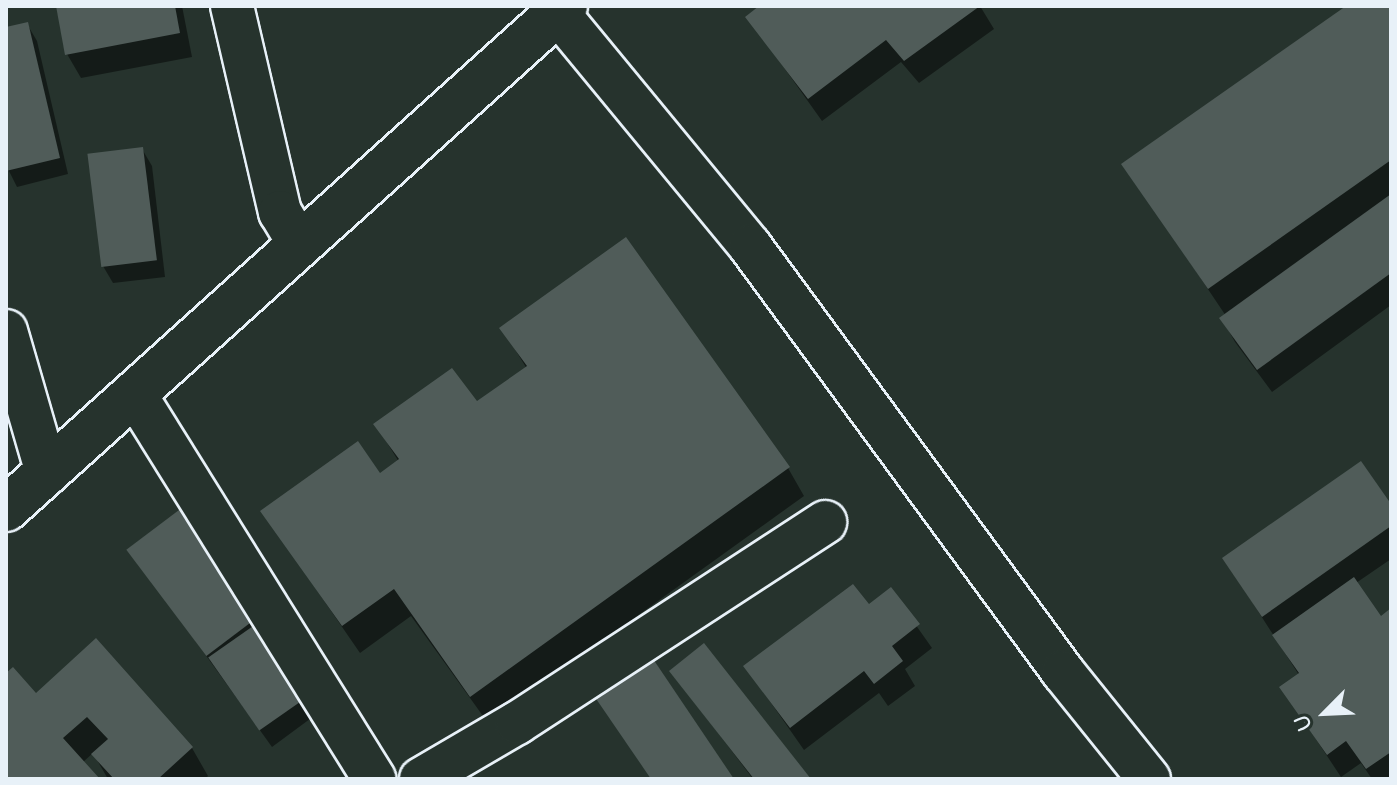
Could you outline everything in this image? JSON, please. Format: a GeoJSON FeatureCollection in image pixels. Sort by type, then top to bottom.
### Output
{"type":"FeatureCollection","features":[{"type":"Feature","properties":{"kind":"street"},"geometry":{"type":"LineString","coordinates":[[232,6],[280,212],[300,245]]}},
{"type":"Feature","properties":{"kind":"street"},"geometry":{"type":"LineString","coordinates":[[6,509],[136,396],[562,9],[750,246],[1063,672],[1149,779]]}},
{"type":"Feature","properties":{"kind":"street"},"geometry":{"type":"LineString","coordinates":[[6,331],[47,473]]}},
{"type":"Feature","properties":{"kind":"street"},"geometry":{"type":"LineString","coordinates":[[136,396],[374,779]]}},
{"type":"Feature","properties":{"kind":"street"},"geometry":{"type":"LineString","coordinates":[[421,779],[517,723],[825,522]]}},
{"type":"Feature","properties":{"kind":"building"},"geometry":{"type":"Polygon","coordinates":[[[56,6],[175,6],[180,33],[65,55],[56,6]]]}},
{"type":"Feature","properties":{"kind":"building"},"geometry":{"type":"Polygon","coordinates":[[[759,6],[980,6],[904,61],[886,40],[808,99],[745,17],[759,6]]]}},
{"type":"Feature","properties":{"kind":"building"},"geometry":{"type":"Polygon","coordinates":[[[1346,6],[1391,6],[1391,160],[1208,289],[1121,164],[1346,6]]]}},
{"type":"Feature","properties":{"kind":"building"},"geometry":{"type":"Polygon","coordinates":[[[28,22],[60,158],[6,171],[6,27],[28,22]]]}},
{"type":"Feature","properties":{"kind":"building"},"geometry":{"type":"Polygon","coordinates":[[[143,147],[157,260],[101,267],[87,154],[143,147]]]}},
{"type":"Feature","properties":{"kind":"building"},"geometry":{"type":"Polygon","coordinates":[[[1391,194],[1391,273],[1257,370],[1219,318],[1391,194]]]}},
{"type":"Feature","properties":{"kind":"building"},"geometry":{"type":"Polygon","coordinates":[[[626,237],[790,467],[470,697],[394,589],[342,626],[260,511],[358,441],[380,473],[399,459],[373,424],[452,368],[477,401],[527,366],[499,328],[626,237]]]}},
{"type":"Feature","properties":{"kind":"building"},"geometry":{"type":"Polygon","coordinates":[[[1361,461],[1391,504],[1391,526],[1262,617],[1222,558],[1361,461]]]}},
{"type":"Feature","properties":{"kind":"building"},"geometry":{"type":"Polygon","coordinates":[[[187,504],[267,610],[206,656],[126,550],[187,504]]]}},
{"type":"Feature","properties":{"kind":"building"},"geometry":{"type":"Polygon","coordinates":[[[1354,577],[1381,616],[1391,608],[1391,752],[1366,769],[1346,741],[1327,755],[1279,687],[1299,673],[1272,635],[1354,577]]]}},
{"type":"Feature","properties":{"kind":"building"},"geometry":{"type":"Polygon","coordinates":[[[853,584],[869,604],[891,587],[920,624],[892,646],[903,661],[874,684],[864,671],[790,728],[743,666],[853,584]]]}},
{"type":"Feature","properties":{"kind":"building"},"geometry":{"type":"Polygon","coordinates":[[[259,622],[310,695],[259,730],[208,658],[259,622]]]}},
{"type":"Feature","properties":{"kind":"building"},"geometry":{"type":"Polygon","coordinates":[[[96,638],[193,747],[158,779],[114,779],[91,754],[108,739],[87,717],[63,738],[100,779],[6,779],[6,673],[13,667],[36,693],[96,638]]]}},
{"type":"Feature","properties":{"kind":"building"},"geometry":{"type":"Polygon","coordinates":[[[704,643],[811,779],[754,779],[669,671],[704,643]]]}},
{"type":"Feature","properties":{"kind":"building"},"geometry":{"type":"Polygon","coordinates":[[[645,647],[734,779],[651,779],[588,687],[645,647]]]}}]}
